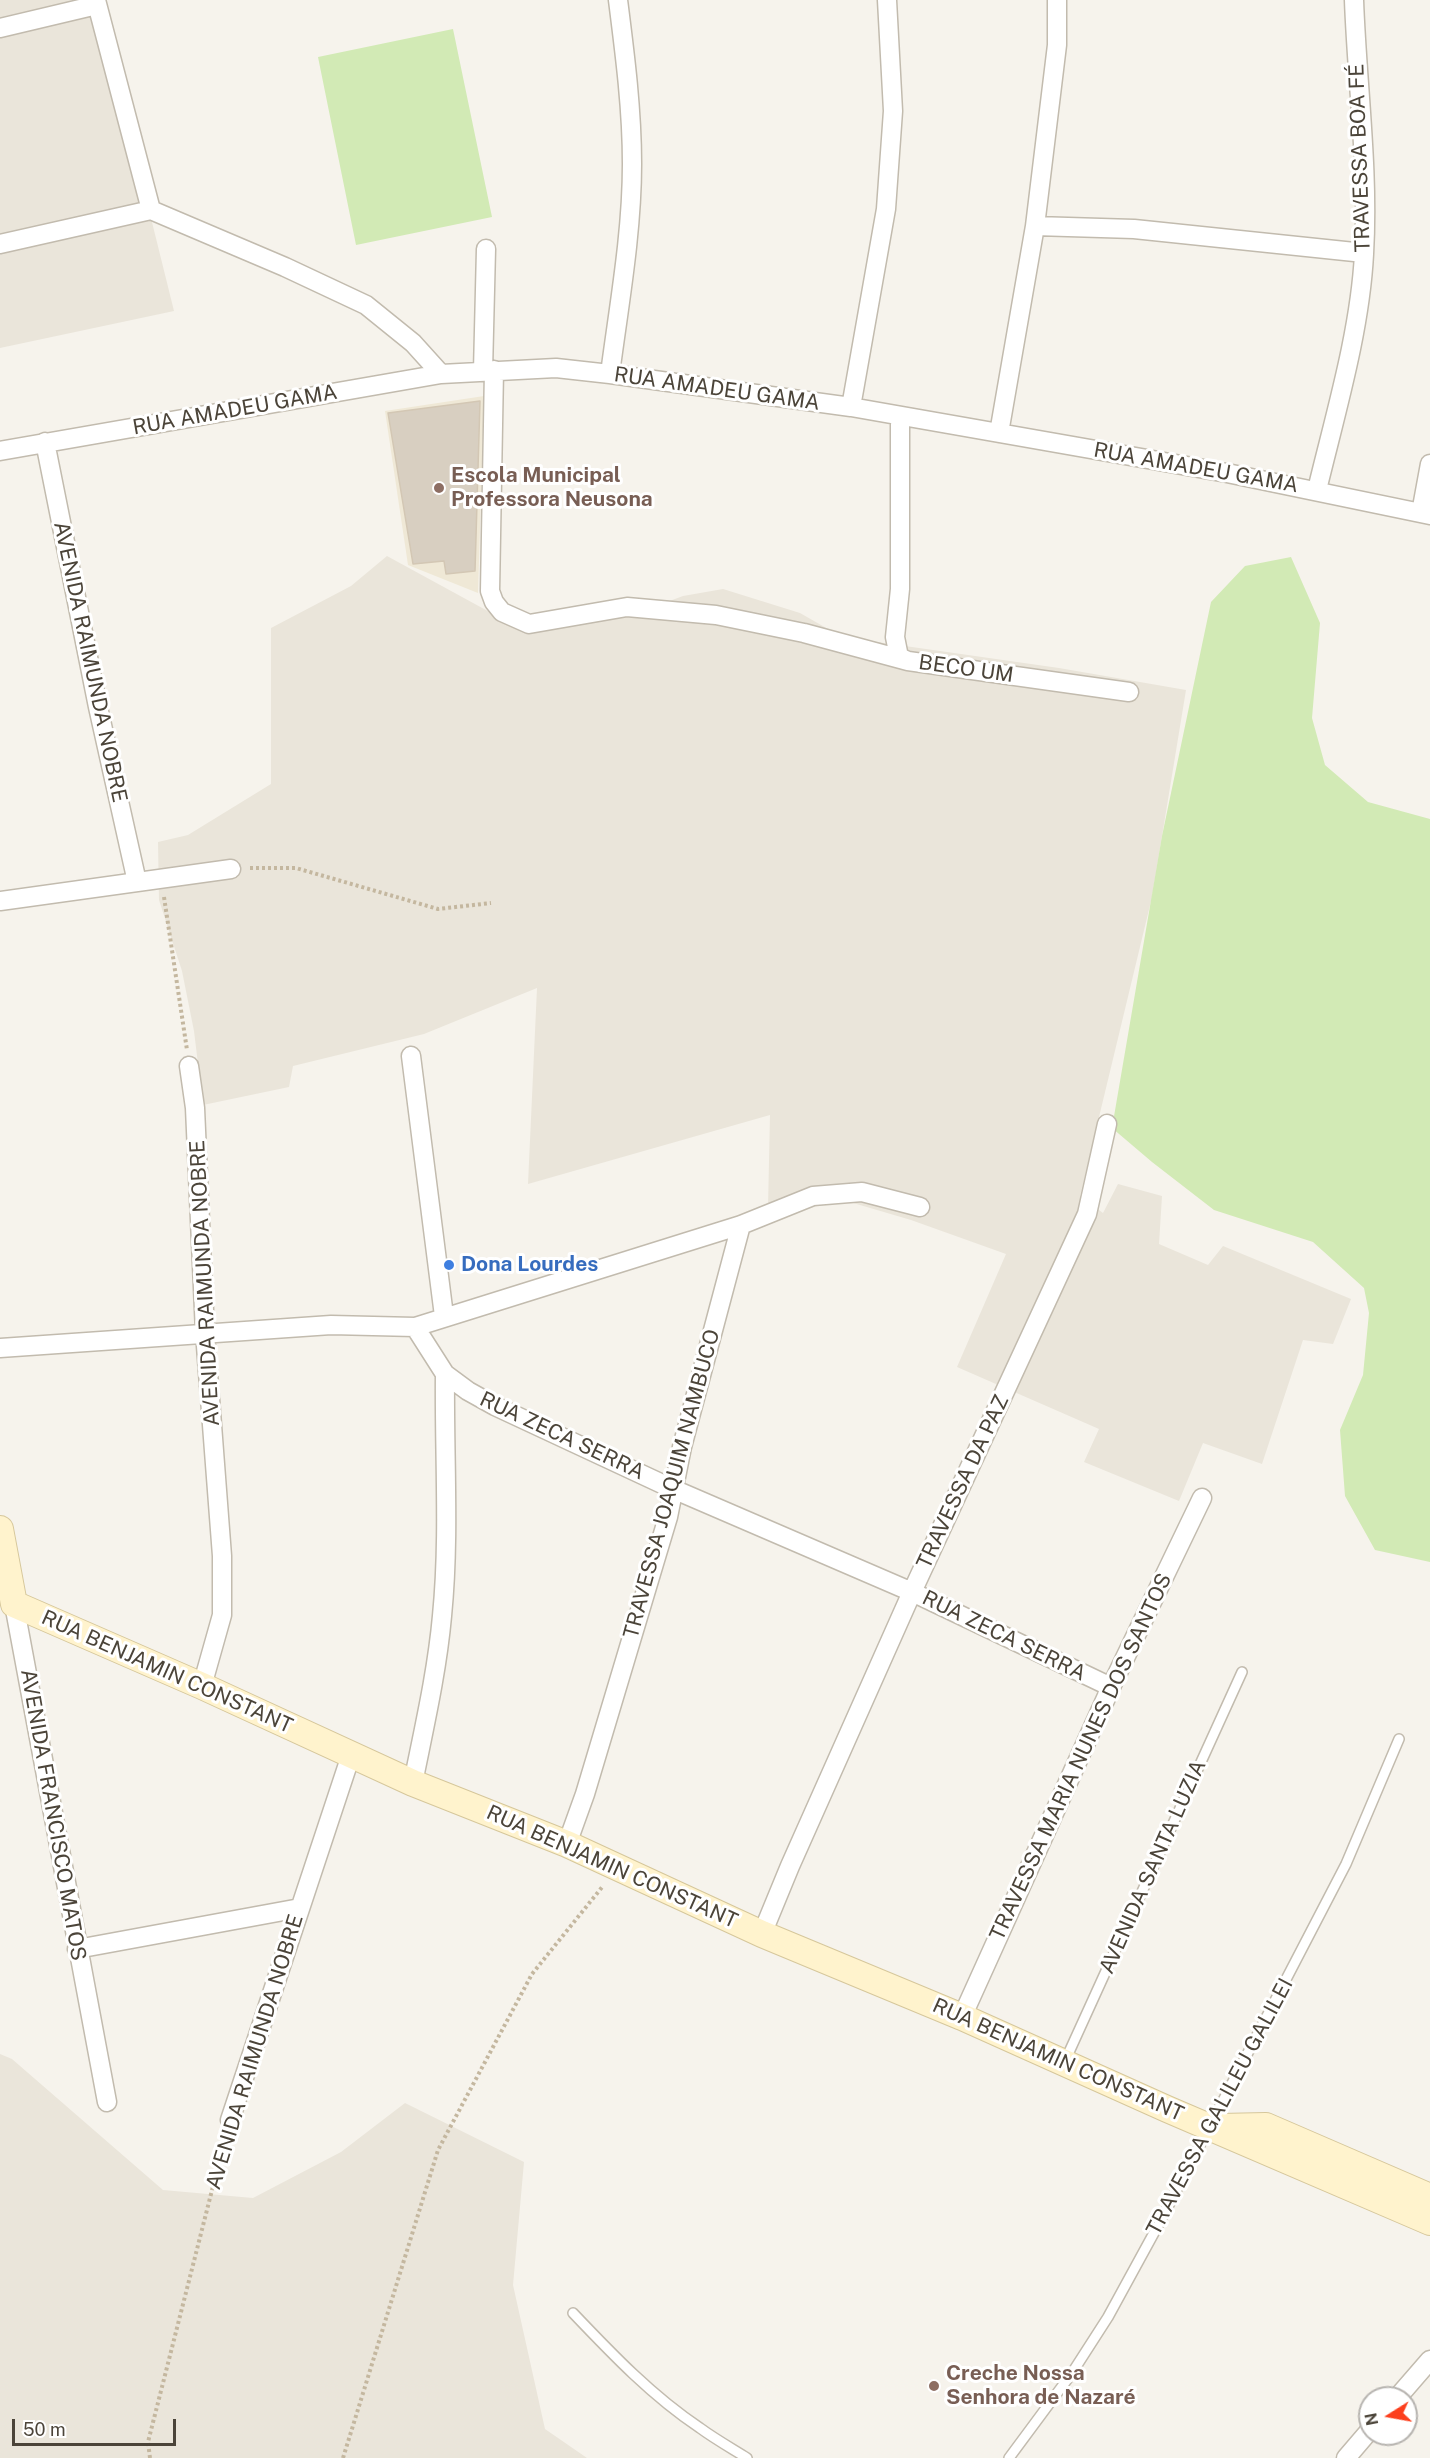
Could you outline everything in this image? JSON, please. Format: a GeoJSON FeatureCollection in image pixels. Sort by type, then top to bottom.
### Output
{"type":"FeatureCollection","features":[{"type":"Feature","properties":{"kind":"street"},"geometry":{"type":"LineString","coordinates":[[610,374],[627,240],[632,165],[629,81],[618,0]]}},
{"type":"Feature","properties":{"kind":"street"},"geometry":{"type":"LineString","coordinates":[[851,407],[886,209],[893,111],[887,0]]}},
{"type":"Feature","properties":{"kind":"street"},"geometry":{"type":"LineString","coordinates":[[999,433],[1035,226],[1057,45],[1057,0]]}},
{"type":"Feature","properties":{"kind":"street","name":"TRAVESSA BOA FÉ"},"geometry":{"type":"LineString","coordinates":[[1317,490],[1349,354],[1364,253],[1363,157],[1354,0]]}},
{"type":"Feature","properties":{"kind":"street"},"geometry":{"type":"LineString","coordinates":[[0,28],[96,2],[151,210]]}},
{"type":"Feature","properties":{"kind":"street"},"geometry":{"type":"LineString","coordinates":[[0,244],[151,210],[285,267],[366,305],[413,343],[441,374]]}},
{"type":"Feature","properties":{"kind":"street"},"geometry":{"type":"LineString","coordinates":[[1035,226],[1134,229],[1364,253]]}},
{"type":"Feature","properties":{"kind":"street"},"geometry":{"type":"LineString","coordinates":[[486,249],[490,591],[494,602],[502,612],[528,624],[627,607],[717,615],[804,633],[908,661]]}},
{"type":"Feature","properties":{"kind":"street","name":"RUA AMADEU GAMA"},"geometry":{"type":"LineString","coordinates":[[0,451],[441,374],[556,368],[851,407],[1317,490],[1426,514]]}},
{"type":"Feature","properties":{"kind":"street","name":"BECO UM"},"geometry":{"type":"LineString","coordinates":[[900,417],[900,589],[895,637],[899,657],[908,661],[1129,692]]}},
{"type":"Feature","properties":{"kind":"street","name":"AVENIDA RAIMUNDA NOBRE"},"geometry":{"type":"LineString","coordinates":[[45,442],[137,882]]}},
{"type":"Feature","properties":{"kind":"street"},"geometry":{"type":"LineString","coordinates":[[1426,514],[1430,464]]}},
{"type":"Feature","properties":{"kind":"street"},"geometry":{"type":"LineString","coordinates":[[0,901],[231,869]]}},
{"type":"Feature","properties":{"kind":"street"},"geometry":{"type":"LineString","coordinates":[[411,1056],[444,1316]]}},
{"type":"Feature","properties":{"kind":"street","name":"AVENIDA RAIMUNDA NOBRE"},"geometry":{"type":"LineString","coordinates":[[189,1066],[195,1108],[205,1333],[220,1521],[223,1600],[218,1633],[202,1686]]}},
{"type":"Feature","properties":{"kind":"street","name":"TRAVESSA DA PAZ"},"geometry":{"type":"LineString","coordinates":[[762,1934],[912,1592],[1087,1214],[1107,1124]]}},
{"type":"Feature","properties":{"kind":"street"},"geometry":{"type":"LineString","coordinates":[[0,1348],[331,1325],[414,1327],[444,1316],[495,1304],[741,1225],[813,1196],[862,1192],[920,1207]]}},
{"type":"Feature","properties":{"kind":"street","name":"TRAVESSA JOAQUIM NAMBUCO"},"geometry":{"type":"LineString","coordinates":[[567,1844],[585,1794],[668,1517],[685,1436],[741,1225]]}},
{"type":"Feature","properties":{"kind":"street","name":"RUA ZECA SERRA"},"geometry":{"type":"LineString","coordinates":[[414,1327],[445,1374],[468,1391],[495,1406],[673,1489],[912,1592],[1111,1687]]}},
{"type":"Feature","properties":{"kind":"street"},"geometry":{"type":"LineString","coordinates":[[412,1783],[432,1686],[442,1617],[446,1563],[447,1490],[445,1374]]}},
{"type":"Feature","properties":{"kind":"street","name":"TRAVESSA MARIA NUNES DOS SANTOS"},"geometry":{"type":"LineString","coordinates":[[962,2017],[1111,1687],[1202,1498]]}},
{"type":"Feature","properties":{"kind":"street","name":"AVENIDA FRANCISCO MATOS"},"geometry":{"type":"LineString","coordinates":[[0,1529],[107,2102]]}},
{"type":"Feature","properties":{"kind":"street","name":"RUA BENJAMIN CONSTANT"},"geometry":{"type":"LineString","coordinates":[[14,1604],[202,1686],[412,1783],[567,1844],[762,1934],[962,2017],[1430,2222]]}},
{"type":"Feature","properties":{"kind":"street","name":"AVENIDA RAIMUNDA NOBRE"},"geometry":{"type":"LineString","coordinates":[[230,2120],[351,1755]]}},
{"type":"Feature","properties":{"kind":"street"},"geometry":{"type":"LineString","coordinates":[[77,1949],[300,1908]]}},
{"type":"Feature","properties":{"kind":"street","name":"RUA BENJAMIN CONSTANT"},"geometry":{"type":"LineString","coordinates":[[1210,2127],[1266,2126],[1430,2197]]}},
{"type":"Feature","properties":{"kind":"street"},"geometry":{"type":"LineString","coordinates":[[1407,2386],[1430,2360]]}},
{"type":"Feature","properties":{"kind":"street"},"geometry":{"type":"LineString","coordinates":[[1346,2458],[1358,2444]]}},
{"type":"Feature","properties":{"kind":"lane","name":"AVENIDA SANTA LUZIA"},"geometry":{"type":"LineString","coordinates":[[1064,2063],[1242,1672]]}},
{"type":"Feature","properties":{"kind":"lane","name":"TRAVESSA GALILEU GALILEI"},"geometry":{"type":"LineString","coordinates":[[1009,2458],[1072,2373],[1108,2318],[1346,1864],[1399,1739]]}},
{"type":"Feature","properties":{"kind":"lane"},"geometry":{"type":"LineString","coordinates":[[573,2313],[615,2358],[661,2398],[699,2428],[747,2458]]}},
{"type":"Feature","properties":{"kind":"path"},"geometry":{"type":"LineString","coordinates":[[231,869],[296,868],[438,909],[491,903]]}},
{"type":"Feature","properties":{"kind":"path"},"geometry":{"type":"LineString","coordinates":[[162,878],[189,1066]]}},
{"type":"Feature","properties":{"kind":"path"},"geometry":{"type":"LineString","coordinates":[[343,2458],[438,2150],[532,1974],[617,1868]]}},
{"type":"Feature","properties":{"kind":"path","name":"AVENIDA RAIMUNDA NOBRE"},"geometry":{"type":"LineString","coordinates":[[150,2458],[148,2442],[230,2120]]}},
{"type":"Feature","properties":{"kind":"shaded area"},"geometry":{"type":"Polygon","coordinates":[[[0,0],[97,0],[174,311],[0,348],[0,0]]]}},
{"type":"Feature","properties":{"kind":"shaded area","name":"Escola Municipal Professora Neusona"},"geometry":{"type":"Polygon","coordinates":[[[484,396],[478,593],[408,565],[385,411],[484,396]]]}},
{"type":"Feature","properties":{"kind":"shaded area"},"geometry":{"type":"Polygon","coordinates":[[[387,556],[528,633],[640,612],[683,596],[723,589],[800,613],[842,637],[1059,668],[1186,690],[1152,897],[1080,1196],[1103,1213],[1118,1184],[1162,1196],[1159,1244],[1208,1265],[1223,1246],[1351,1299],[1333,1344],[1303,1340],[1262,1464],[1203,1443],[1179,1501],[1084,1462],[1099,1429],[957,1367],[1006,1254],[911,1220],[843,1200],[796,1211],[768,1208],[770,1115],[528,1184],[537,988],[424,1034],[293,1066],[289,1087],[203,1105],[194,1031],[182,971],[159,900],[158,842],[188,835],[271,784],[271,628],[351,586],[387,556]]]}},
{"type":"Feature","properties":{"kind":"shaded area"},"geometry":{"type":"Polygon","coordinates":[[[0,2054],[12,2059],[163,2190],[253,2198],[341,2152],[405,2103],[524,2162],[513,2285],[545,2429],[587,2458],[0,2458],[0,2054]]]}},
{"type":"Feature","properties":{"kind":"green space"},"geometry":{"type":"Polygon","coordinates":[[[453,29],[492,217],[356,245],[318,57],[453,29]]]}},
{"type":"Feature","properties":{"kind":"green space"},"geometry":{"type":"Polygon","coordinates":[[[1291,557],[1320,623],[1312,718],[1325,765],[1368,802],[1430,819],[1430,1562],[1375,1550],[1345,1496],[1340,1430],[1363,1375],[1369,1313],[1364,1288],[1313,1242],[1214,1210],[1112,1128],[1162,836],[1211,602],[1245,566],[1291,557]]]}},
{"type":"Feature","properties":{"kind":"building","name":"Escola Municipal Professora Neusona"},"geometry":{"type":"Polygon","coordinates":[[[480,401],[475,571],[446,574],[444,561],[413,564],[388,413],[480,401]]]}},
{"type":"Feature","properties":{"kind":"place","name":"Escola Municipal Professora Neusona"},"geometry":{"type":"Point","coordinates":[439,488]}},
{"type":"Feature","properties":{"kind":"place","name":"Dona Lourdes"},"geometry":{"type":"Point","coordinates":[449,1265]}},
{"type":"Feature","properties":{"kind":"place","name":"Creche Nossa Senhora de Nazaré"},"geometry":{"type":"Point","coordinates":[934,2386]}}]}
